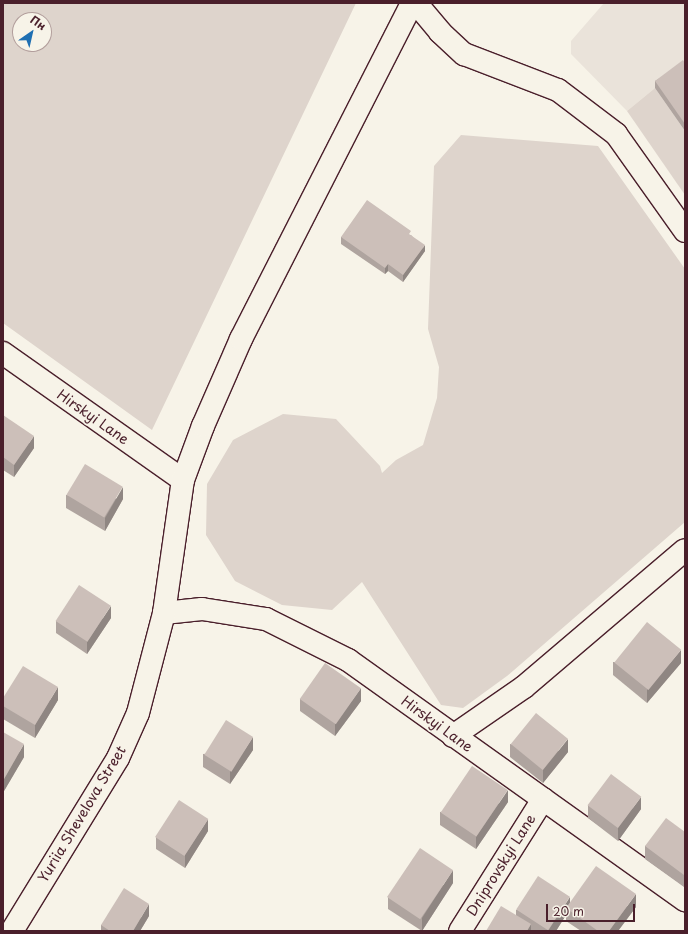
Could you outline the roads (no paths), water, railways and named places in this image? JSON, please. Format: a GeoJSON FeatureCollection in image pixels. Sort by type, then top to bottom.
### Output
{"type":"FeatureCollection","features":[{"type":"Feature","properties":{"kind":"street","name":"Yuriia Shevelova Street"},"geometry":{"type":"LineString","coordinates":[[12,931],[118,758],[138,713],[164,613],[183,480],[203,426],[241,339],[412,3]]}},
{"type":"Feature","properties":{"kind":"street"},"geometry":{"type":"LineString","coordinates":[[416,3],[440,32],[464,54],[558,90],[616,134],[685,232]]}},
{"type":"Feature","properties":{"kind":"street","name":"Hirskyi Lane"},"geometry":{"type":"LineString","coordinates":[[3,353],[183,480]]}},
{"type":"Feature","properties":{"kind":"street"},"geometry":{"type":"LineString","coordinates":[[453,736],[524,687],[685,550]]}},
{"type":"Feature","properties":{"kind":"street","name":"Hirskyi Lane"},"geometry":{"type":"LineString","coordinates":[[164,613],[202,609],[266,619],[348,660],[685,900]]}},
{"type":"Feature","properties":{"kind":"street","name":"Dniprovskyi Lane"},"geometry":{"type":"LineString","coordinates":[[460,931],[543,800]]}}]}
